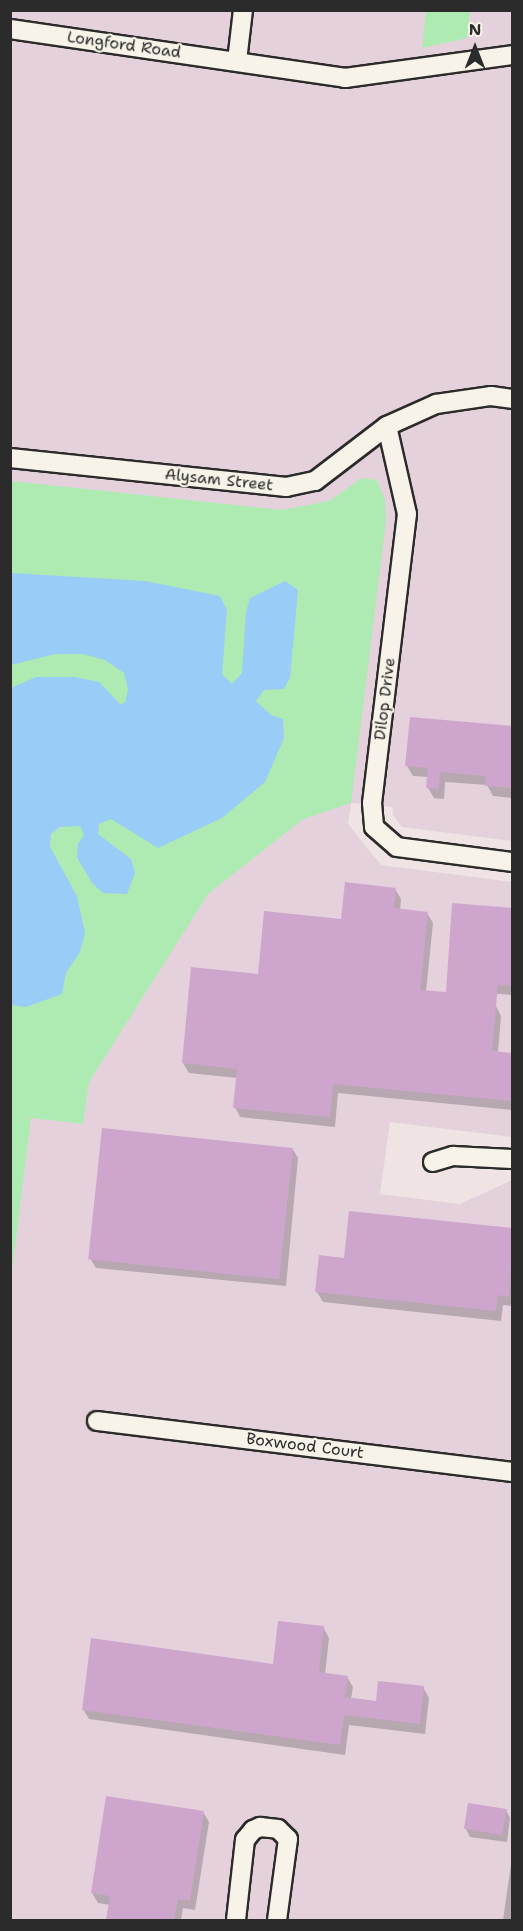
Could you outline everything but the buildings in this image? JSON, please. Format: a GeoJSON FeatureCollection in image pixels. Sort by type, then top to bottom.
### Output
{"type":"FeatureCollection","features":[{"type":"Feature","properties":{"kind":"street"},"geometry":{"type":"LineString","coordinates":[[237,61],[243,10]]}},
{"type":"Feature","properties":{"kind":"street","name":"Longford Road"},"geometry":{"type":"LineString","coordinates":[[10,29],[345,78],[513,55]]}},
{"type":"Feature","properties":{"kind":"street","name":"Alysam Street"},"geometry":{"type":"LineString","coordinates":[[10,458],[286,487],[315,480],[387,426],[454,400],[513,399]]}},
{"type":"Feature","properties":{"kind":"street","name":"Dilop Drive"},"geometry":{"type":"LineString","coordinates":[[387,426],[406,514],[372,803],[374,827],[397,847],[513,862]]}},
{"type":"Feature","properties":{"kind":"street"},"geometry":{"type":"LineString","coordinates":[[433,1162],[453,1156],[513,1159]]}},
{"type":"Feature","properties":{"kind":"street","name":"Boxwood Court"},"geometry":{"type":"LineString","coordinates":[[97,1421],[513,1472]]}},
{"type":"Feature","properties":{"kind":"street"},"geometry":{"type":"LineString","coordinates":[[236,1920],[245,1840],[253,1830],[268,1827],[285,1834],[289,1846],[277,1920]]}},
{"type":"Feature","properties":{"kind":"shaded area"},"geometry":{"type":"Polygon","coordinates":[[[11,11],[512,11],[512,841],[402,827],[393,815],[393,807],[351,803],[348,824],[381,865],[512,882],[512,1137],[390,1122],[380,1194],[460,1204],[512,1180],[512,1920],[11,1920],[11,11]]]}},
{"type":"Feature","properties":{"kind":"green space"},"geometry":{"type":"Polygon","coordinates":[[[426,11],[470,11],[467,38],[422,48],[426,11]]]}},
{"type":"Feature","properties":{"kind":"green space"},"geometry":{"type":"Polygon","coordinates":[[[362,478],[377,480],[385,500],[386,521],[351,803],[303,819],[208,894],[89,1082],[83,1124],[31,1118],[11,1279],[11,481],[282,510],[329,501],[362,478]]]}},
{"type":"Feature","properties":{"kind":"water"},"geometry":{"type":"Polygon","coordinates":[[[11,573],[145,581],[220,596],[227,610],[222,674],[232,684],[242,673],[246,612],[250,598],[285,581],[298,590],[290,678],[284,689],[264,690],[256,701],[271,715],[283,719],[284,738],[265,782],[222,818],[158,848],[111,819],[99,824],[98,834],[131,859],[135,873],[127,894],[103,893],[92,883],[77,857],[78,844],[84,835],[80,826],[60,827],[51,834],[50,847],[77,896],[85,933],[80,952],[66,973],[62,994],[26,1007],[10,1005],[11,688],[36,677],[75,677],[99,682],[120,704],[125,703],[128,689],[124,673],[105,660],[83,654],[55,654],[11,665],[11,573]]]}}]}
